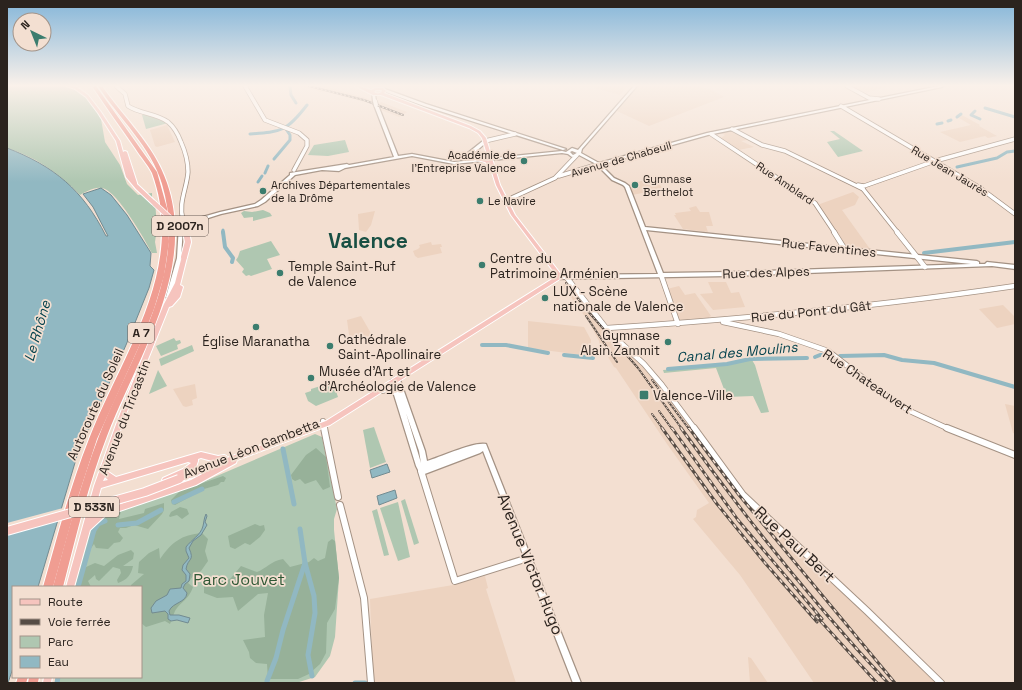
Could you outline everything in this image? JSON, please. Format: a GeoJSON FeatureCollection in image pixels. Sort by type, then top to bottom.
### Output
{"type":"FeatureCollection","features":[{"type":"Feature","properties":{"kind":"highway","name":"Autoroute du Soleil"},"geometry":{"type":"LineString","coordinates":[[48,586],[81,471],[94,437],[148,318],[161,273],[164,251],[164,209],[159,185],[154,172],[116,118]]}},
{"type":"Feature","properties":{"kind":"highway","name":"Autoroute du Soleil"},"geometry":{"type":"LineString","coordinates":[[58,586],[91,469],[103,435],[155,318],[168,271],[172,228],[171,208],[165,183],[152,157],[124,118]]}},
{"type":"Feature","properties":{"kind":"main road"},"geometry":{"type":"LineString","coordinates":[[103,118],[118,141],[128,177],[136,186]]}},
{"type":"Feature","properties":{"kind":"main road"},"geometry":{"type":"LineString","coordinates":[[106,118],[121,140],[136,186]]}},
{"type":"Feature","properties":{"kind":"main road"},"geometry":{"type":"LineString","coordinates":[[381,118],[396,156]]}},
{"type":"Feature","properties":{"kind":"main road"},"geometry":{"type":"LineString","coordinates":[[448,118],[475,129],[481,134],[485,141],[498,186],[505,201],[516,220],[560,277]]}},
{"type":"Feature","properties":{"kind":"main road"},"geometry":{"type":"LineString","coordinates":[[467,118],[561,150],[578,153],[599,164],[612,179],[624,184],[627,187],[661,275]]}},
{"type":"Feature","properties":{"kind":"main road"},"geometry":{"type":"LineString","coordinates":[[578,153],[590,134],[605,118]]}},
{"type":"Feature","properties":{"kind":"main road"},"geometry":{"type":"LineString","coordinates":[[578,153],[607,118]]}},
{"type":"Feature","properties":{"kind":"main road","name":"Avenue de Chabeuil"},"geometry":{"type":"LineString","coordinates":[[599,164],[711,134],[785,118]]}},
{"type":"Feature","properties":{"kind":"main road"},"geometry":{"type":"LineString","coordinates":[[186,221],[226,211],[250,207],[260,203],[294,172],[335,169],[340,170],[344,166],[418,152],[455,160],[480,147],[485,141]]}},
{"type":"Feature","properties":{"kind":"main road"},"geometry":{"type":"LineString","coordinates":[[480,147],[484,147],[487,150]]}},
{"type":"Feature","properties":{"kind":"main road"},"geometry":{"type":"LineString","coordinates":[[396,156],[412,155],[451,162],[561,150]]}},
{"type":"Feature","properties":{"kind":"main road"},"geometry":{"type":"LineString","coordinates":[[470,153],[468,155],[470,161]]}},
{"type":"Feature","properties":{"kind":"main road"},"geometry":{"type":"LineString","coordinates":[[479,160],[486,161],[492,166]]}},
{"type":"Feature","properties":{"kind":"main road","name":"D 2007n"},"geometry":{"type":"LineString","coordinates":[[136,186],[186,232],[188,242],[178,283],[167,304]]}},
{"type":"Feature","properties":{"kind":"main road","name":"Avenue du Tricastin"},"geometry":{"type":"LineString","coordinates":[[70,586],[98,486],[120,418],[167,304],[179,258],[186,221]]}},
{"type":"Feature","properties":{"kind":"main road","name":"Rue Faventines"},"geometry":{"type":"LineString","coordinates":[[643,228],[917,256],[971,264]]}},
{"type":"Feature","properties":{"kind":"main road","name":"D 2007n"},"geometry":{"type":"LineString","coordinates":[[164,312],[177,297],[184,257]]}},
{"type":"Feature","properties":{"kind":"main road","name":"Rue des Alpes"},"geometry":{"type":"LineString","coordinates":[[560,277],[925,267],[971,264],[1015,267]]}},
{"type":"Feature","properties":{"kind":"main road","name":"Avenue Léon Gambetta"},"geometry":{"type":"LineString","coordinates":[[160,483],[224,458],[324,426],[560,277]]}},
{"type":"Feature","properties":{"kind":"main road"},"geometry":{"type":"LineString","coordinates":[[395,381],[395,393],[424,468]]}},
{"type":"Feature","properties":{"kind":"main road"},"geometry":{"type":"LineString","coordinates":[[395,381],[422,452],[424,468]]}},
{"type":"Feature","properties":{"kind":"main road","name":"Avenue Léon Gambetta"},"geometry":{"type":"LineString","coordinates":[[179,479],[324,426]]}},
{"type":"Feature","properties":{"kind":"main road","name":"Avenue Victor Hugo"},"geometry":{"type":"LineString","coordinates":[[424,468],[478,452],[484,446],[577,683]]}},
{"type":"Feature","properties":{"kind":"main road"},"geometry":{"type":"LineString","coordinates":[[89,518],[193,483],[260,449]]}},
{"type":"Feature","properties":{"kind":"main road"},"geometry":{"type":"LineString","coordinates":[[98,486],[205,455],[218,459],[224,458]]}},
{"type":"Feature","properties":{"kind":"main road"},"geometry":{"type":"LineString","coordinates":[[160,483],[194,466],[195,461],[189,459]]}},
{"type":"Feature","properties":{"kind":"main road"},"geometry":{"type":"LineString","coordinates":[[103,472],[116,481]]}},
{"type":"Feature","properties":{"kind":"main road"},"geometry":{"type":"LineString","coordinates":[[179,479],[200,474],[198,480],[193,483]]}},
{"type":"Feature","properties":{"kind":"main road","name":"D 533N"},"geometry":{"type":"LineString","coordinates":[[7,531],[146,492],[179,479]]}},
{"type":"Feature","properties":{"kind":"main road","name":"D 533N"},"geometry":{"type":"LineString","coordinates":[[7,526],[134,492],[160,483]]}},
{"type":"Feature","properties":{"kind":"main road"},"geometry":{"type":"LineString","coordinates":[[86,528],[106,512]]}},
{"type":"Feature","properties":{"kind":"street"},"geometry":{"type":"LineString","coordinates":[[161,118],[173,126],[185,155],[188,178],[183,192],[182,214],[186,221]]}},
{"type":"Feature","properties":{"kind":"street"},"geometry":{"type":"LineString","coordinates":[[264,118],[265,120],[295,131],[303,136],[308,142],[294,172]]}},
{"type":"Feature","properties":{"kind":"street","name":"Rue Jean Jaurès"},"geometry":{"type":"LineString","coordinates":[[862,118],[980,188],[1015,214]]}},
{"type":"Feature","properties":{"kind":"street"},"geometry":{"type":"LineString","coordinates":[[730,130],[762,145],[788,152],[858,185],[859,188],[935,161],[1015,139]]}},
{"type":"Feature","properties":{"kind":"street"},"geometry":{"type":"LineString","coordinates":[[485,141],[515,134]]}},
{"type":"Feature","properties":{"kind":"street","name":"Rue Amblard"},"geometry":{"type":"LineString","coordinates":[[711,134],[816,203],[844,248]]}},
{"type":"Feature","properties":{"kind":"street"},"geometry":{"type":"LineString","coordinates":[[505,201],[558,176],[578,153]]}},
{"type":"Feature","properties":{"kind":"street","name":"Avenue de Chabeuil"},"geometry":{"type":"LineString","coordinates":[[558,176],[599,164]]}},
{"type":"Feature","properties":{"kind":"street"},"geometry":{"type":"LineString","coordinates":[[863,187],[925,267]]}},
{"type":"Feature","properties":{"kind":"street"},"geometry":{"type":"LineString","coordinates":[[661,275],[678,324]]}},
{"type":"Feature","properties":{"kind":"street","name":"Rue Paul Bert"},"geometry":{"type":"LineString","coordinates":[[567,278],[607,328],[647,368],[666,391],[743,495],[867,611],[941,683]]}},
{"type":"Feature","properties":{"kind":"street","name":"Rue du Pont du Gât"},"geometry":{"type":"LineString","coordinates":[[607,328],[678,324],[927,299],[1015,286]]}},
{"type":"Feature","properties":{"kind":"street","name":"Rue Chateauvert"},"geometry":{"type":"LineString","coordinates":[[718,320],[802,341],[810,346],[831,353],[888,397],[912,412],[967,437],[1015,455]]}},
{"type":"Feature","properties":{"kind":"street"},"geometry":{"type":"LineString","coordinates":[[378,391],[388,390],[395,393]]}},
{"type":"Feature","properties":{"kind":"street"},"geometry":{"type":"LineString","coordinates":[[324,426],[338,497]]}},
{"type":"Feature","properties":{"kind":"street"},"geometry":{"type":"LineString","coordinates":[[424,468],[455,581],[528,558]]}},
{"type":"Feature","properties":{"kind":"street"},"geometry":{"type":"LineString","coordinates":[[340,505],[364,598],[371,683]]}},
{"type":"Feature","properties":{"kind":"shaded area"},"geometry":{"type":"Polygon","coordinates":[[[632,118],[669,118],[649,126],[632,118]]]}},
{"type":"Feature","properties":{"kind":"shaded area"},"geometry":{"type":"Polygon","coordinates":[[[959,118],[968,118],[997,136],[988,138],[985,136],[960,142],[940,132],[971,125],[959,118]]]}},
{"type":"Feature","properties":{"kind":"shaded area"},"geometry":{"type":"Polygon","coordinates":[[[167,125],[175,142],[157,147],[155,146],[150,130],[167,125]]]}},
{"type":"Feature","properties":{"kind":"shaded area"},"geometry":{"type":"Polygon","coordinates":[[[732,130],[747,140],[741,141],[754,147],[738,150],[720,139],[725,135],[721,133],[732,130]]]}},
{"type":"Feature","properties":{"kind":"shaded area"},"geometry":{"type":"Polygon","coordinates":[[[644,180],[649,185],[658,182],[663,189],[632,195],[629,185],[644,180]]]}},
{"type":"Feature","properties":{"kind":"shaded area"},"geometry":{"type":"Polygon","coordinates":[[[853,192],[859,197],[855,205],[842,210],[870,249],[846,246],[819,206],[820,204],[853,192]]]}},
{"type":"Feature","properties":{"kind":"shaded area"},"geometry":{"type":"Polygon","coordinates":[[[696,206],[700,212],[709,212],[713,226],[706,226],[708,232],[683,229],[674,215],[676,215],[675,213],[691,211],[689,208],[696,206]]]}},
{"type":"Feature","properties":{"kind":"shaded area"},"geometry":{"type":"Polygon","coordinates":[[[375,211],[371,225],[366,232],[359,230],[358,214],[375,211]]]}},
{"type":"Feature","properties":{"kind":"shaded area"},"geometry":{"type":"Polygon","coordinates":[[[431,242],[432,245],[441,244],[442,247],[440,247],[442,253],[418,258],[415,256],[413,251],[420,247],[419,245],[431,242]]]}},
{"type":"Feature","properties":{"kind":"shaded area"},"geometry":{"type":"Polygon","coordinates":[[[708,282],[726,282],[731,293],[739,292],[745,307],[713,310],[700,294],[713,293],[708,282]]]}},
{"type":"Feature","properties":{"kind":"shaded area"},"geometry":{"type":"Polygon","coordinates":[[[567,283],[597,320],[644,367],[660,386],[742,497],[863,611],[936,683],[814,683],[740,575],[693,519],[696,517],[697,510],[709,503],[614,367],[608,357],[610,356],[605,353],[608,352],[604,346],[600,348],[599,341],[589,322],[562,285],[567,283]]]}},
{"type":"Feature","properties":{"kind":"shaded area"},"geometry":{"type":"Polygon","coordinates":[[[679,286],[685,295],[695,293],[711,316],[709,319],[680,321],[667,289],[679,286]]]}},
{"type":"Feature","properties":{"kind":"shaded area"},"geometry":{"type":"Polygon","coordinates":[[[1003,305],[1015,317],[1015,324],[997,328],[979,309],[1003,305]]]}},
{"type":"Feature","properties":{"kind":"shaded area"},"geometry":{"type":"Polygon","coordinates":[[[361,316],[372,335],[350,342],[347,320],[361,316]]]}},
{"type":"Feature","properties":{"kind":"shaded area"},"geometry":{"type":"Polygon","coordinates":[[[528,321],[584,327],[591,340],[590,356],[528,348],[528,321]]]}},
{"type":"Feature","properties":{"kind":"shaded area"},"geometry":{"type":"Polygon","coordinates":[[[195,384],[197,398],[192,400],[193,405],[186,407],[183,406],[173,389],[195,384]]]}},
{"type":"Feature","properties":{"kind":"shaded area"},"geometry":{"type":"Polygon","coordinates":[[[1005,404],[1015,406],[1015,434],[1013,433],[1005,404]]]}},
{"type":"Feature","properties":{"kind":"shaded area"},"geometry":{"type":"Polygon","coordinates":[[[485,576],[488,588],[486,589],[516,683],[373,682],[370,599],[453,585],[485,576]]]}},
{"type":"Feature","properties":{"kind":"shaded area"},"geometry":{"type":"Polygon","coordinates":[[[748,657],[751,658],[768,683],[750,683],[748,657]]]}},
{"type":"Feature","properties":{"kind":"green space"},"geometry":{"type":"Polygon","coordinates":[[[7,118],[101,118],[105,142],[120,165],[127,184],[138,195],[152,193],[152,200],[155,200],[157,228],[155,242],[157,253],[152,253],[130,216],[122,205],[107,190],[96,188],[80,195],[46,166],[17,151],[7,148],[7,118]]]}},
{"type":"Feature","properties":{"kind":"green space"},"geometry":{"type":"Polygon","coordinates":[[[143,118],[155,118],[168,123],[146,129],[143,118]]]}},
{"type":"Feature","properties":{"kind":"green space"},"geometry":{"type":"Polygon","coordinates":[[[830,131],[834,131],[863,151],[838,157],[827,142],[840,139],[830,131]]]}},
{"type":"Feature","properties":{"kind":"green space"},"geometry":{"type":"Polygon","coordinates":[[[345,140],[349,152],[328,156],[308,155],[314,145],[345,140]]]}},
{"type":"Feature","properties":{"kind":"green space"},"geometry":{"type":"Polygon","coordinates":[[[263,210],[270,213],[272,216],[253,221],[253,217],[244,218],[241,213],[244,211],[252,212],[263,210]]]}},
{"type":"Feature","properties":{"kind":"green space"},"geometry":{"type":"Polygon","coordinates":[[[271,241],[280,255],[267,259],[272,269],[251,276],[246,276],[242,272],[244,269],[236,260],[240,251],[271,241]]]}},
{"type":"Feature","properties":{"kind":"green space"},"geometry":{"type":"Polygon","coordinates":[[[174,338],[176,341],[180,340],[181,343],[177,345],[178,349],[161,356],[156,346],[174,338]]]}},
{"type":"Feature","properties":{"kind":"green space"},"geometry":{"type":"Polygon","coordinates":[[[192,345],[194,351],[161,366],[159,359],[192,345]]]}},
{"type":"Feature","properties":{"kind":"green space"},"geometry":{"type":"Polygon","coordinates":[[[752,360],[755,365],[769,412],[761,413],[753,396],[727,397],[716,368],[664,373],[663,370],[717,366],[752,360]]]}},
{"type":"Feature","properties":{"kind":"green space"},"geometry":{"type":"Polygon","coordinates":[[[158,370],[167,386],[149,394],[158,370]]]}},
{"type":"Feature","properties":{"kind":"green space"},"geometry":{"type":"Polygon","coordinates":[[[333,382],[338,397],[316,406],[308,401],[305,393],[311,391],[311,389],[333,382]]]}},
{"type":"Feature","properties":{"kind":"green space"},"geometry":{"type":"Polygon","coordinates":[[[374,427],[386,462],[370,468],[363,430],[374,427]]]}},
{"type":"Feature","properties":{"kind":"green space","name":"Parc Jouvet"},"geometry":{"type":"Polygon","coordinates":[[[315,434],[322,437],[337,509],[334,519],[334,530],[339,578],[335,637],[330,656],[315,677],[296,683],[56,683],[57,678],[142,678],[142,586],[75,586],[87,535],[97,522],[113,513],[198,484],[315,434]]]}},
{"type":"Feature","properties":{"kind":"green space"},"geometry":{"type":"Polygon","coordinates":[[[316,448],[326,457],[330,487],[323,490],[316,480],[305,484],[300,479],[295,481],[292,479],[291,475],[306,455],[316,448]]]}},
{"type":"Feature","properties":{"kind":"green space"},"geometry":{"type":"Polygon","coordinates":[[[223,476],[226,478],[224,482],[204,489],[175,505],[172,504],[171,500],[180,491],[223,476]]]}},
{"type":"Feature","properties":{"kind":"green space"},"geometry":{"type":"Polygon","coordinates":[[[405,499],[419,543],[414,545],[401,501],[405,499]]]}},
{"type":"Feature","properties":{"kind":"green space"},"geometry":{"type":"Polygon","coordinates":[[[398,502],[410,557],[398,561],[380,508],[398,502]]]}},
{"type":"Feature","properties":{"kind":"green space"},"geometry":{"type":"Polygon","coordinates":[[[164,503],[164,510],[162,514],[148,529],[134,525],[126,528],[120,528],[118,532],[123,538],[120,542],[114,543],[108,549],[96,548],[94,544],[86,555],[90,538],[95,526],[105,518],[121,511],[119,519],[144,513],[145,509],[164,503]]]}},
{"type":"Feature","properties":{"kind":"green space"},"geometry":{"type":"Polygon","coordinates":[[[180,507],[187,509],[189,514],[182,519],[177,515],[169,516],[171,512],[180,507]]]}},
{"type":"Feature","properties":{"kind":"green space"},"geometry":{"type":"Polygon","coordinates":[[[377,509],[389,555],[384,556],[372,511],[377,509]]]}},
{"type":"Feature","properties":{"kind":"green space"},"geometry":{"type":"Polygon","coordinates":[[[255,524],[260,526],[264,525],[265,530],[260,537],[250,545],[245,543],[235,549],[230,547],[228,536],[255,524]]]}},
{"type":"Feature","properties":{"kind":"green space"},"geometry":{"type":"Polygon","coordinates":[[[202,533],[208,539],[205,551],[208,561],[201,571],[193,576],[188,583],[193,587],[187,598],[175,611],[170,624],[165,621],[146,627],[142,624],[142,586],[131,586],[144,574],[138,573],[139,562],[149,553],[159,548],[160,559],[178,540],[202,533]]]}},
{"type":"Feature","properties":{"kind":"green space"},"geometry":{"type":"Polygon","coordinates":[[[332,539],[335,541],[339,578],[335,609],[327,623],[326,653],[320,664],[309,674],[298,679],[268,679],[267,664],[256,663],[250,658],[249,652],[243,640],[265,637],[264,615],[268,593],[258,594],[238,611],[233,597],[217,598],[204,593],[204,581],[208,577],[225,582],[231,578],[241,566],[257,572],[275,561],[283,559],[290,567],[309,562],[314,558],[318,561],[325,558],[328,542],[332,539]]]}},
{"type":"Feature","properties":{"kind":"green space"},"geometry":{"type":"Polygon","coordinates":[[[131,550],[134,553],[133,559],[123,566],[133,566],[130,575],[126,579],[118,583],[117,580],[121,573],[120,569],[113,567],[99,581],[96,579],[95,575],[88,581],[90,586],[76,586],[83,564],[86,567],[95,563],[104,566],[118,555],[131,550]]]}},
{"type":"Feature","properties":{"kind":"water","name":"Le Rhône"},"geometry":{"type":"Polygon","coordinates":[[[7,148],[39,163],[66,182],[87,205],[106,236],[108,236],[93,207],[83,194],[101,188],[111,195],[127,215],[151,253],[150,266],[154,270],[149,288],[126,345],[77,456],[38,586],[12,586],[12,671],[7,683],[7,148]]]}},
{"type":"Feature","properties":{"kind":"water"},"geometry":{"type":"Polygon","coordinates":[[[387,464],[390,472],[372,478],[370,470],[387,464]]]}},
{"type":"Feature","properties":{"kind":"water"},"geometry":{"type":"Polygon","coordinates":[[[395,490],[397,498],[379,505],[377,496],[395,490]]]}},
{"type":"Feature","properties":{"kind":"water"},"geometry":{"type":"Polygon","coordinates":[[[206,514],[207,516],[205,522],[207,525],[201,535],[193,541],[189,548],[191,558],[186,569],[190,574],[189,581],[183,588],[187,593],[186,596],[169,611],[170,615],[179,615],[190,618],[188,623],[177,620],[171,621],[168,619],[168,614],[165,611],[152,613],[151,608],[156,601],[167,595],[170,589],[181,588],[182,584],[186,581],[186,575],[182,570],[183,565],[189,558],[186,547],[202,529],[206,514]]]}},
{"type":"Feature","properties":{"kind":"pier"},"geometry":{"type":"Polygon","coordinates":[[[63,508],[60,519],[7,534],[7,523],[63,508]]]}},
{"type":"Feature","properties":{"kind":"waterway"},"geometry":{"type":"LineString","coordinates":[[250,134],[277,131],[289,125],[296,118]]}},
{"type":"Feature","properties":{"kind":"waterway"},"geometry":{"type":"LineString","coordinates":[[937,124],[942,123]]}},
{"type":"Feature","properties":{"kind":"waterway"},"geometry":{"type":"LineString","coordinates":[[274,159],[290,140],[290,135],[286,129]]}},
{"type":"Feature","properties":{"kind":"waterway"},"geometry":{"type":"LineString","coordinates":[[957,167],[997,158],[1007,152],[1015,151]]}},
{"type":"Feature","properties":{"kind":"waterway"},"geometry":{"type":"LineString","coordinates":[[265,173],[268,166]]}},
{"type":"Feature","properties":{"kind":"waterway"},"geometry":{"type":"LineString","coordinates":[[258,182],[262,176]]}},
{"type":"Feature","properties":{"kind":"waterway"},"geometry":{"type":"LineString","coordinates":[[223,232],[225,247],[233,258],[232,262]]}},
{"type":"Feature","properties":{"kind":"waterway"},"geometry":{"type":"LineString","coordinates":[[924,253],[1015,242]]}},
{"type":"Feature","properties":{"kind":"waterway","name":"Canal des Moulins"},"geometry":{"type":"LineString","coordinates":[[482,345],[506,345],[548,353]]}},
{"type":"Feature","properties":{"kind":"waterway","name":"Canal des Moulins"},"geometry":{"type":"LineString","coordinates":[[564,355],[593,358]]}},
{"type":"Feature","properties":{"kind":"waterway","name":"Canal des Moulins"},"geometry":{"type":"LineString","coordinates":[[815,357],[820,355],[829,355]]}},
{"type":"Feature","properties":{"kind":"waterway","name":"Canal des Moulins"},"geometry":{"type":"LineString","coordinates":[[840,356],[884,355],[902,360],[934,363],[1015,387]]}},
{"type":"Feature","properties":{"kind":"waterway","name":"Canal des Moulins"},"geometry":{"type":"LineString","coordinates":[[668,369],[727,364],[750,359],[807,358]]}},
{"type":"Feature","properties":{"kind":"waterway"},"geometry":{"type":"LineString","coordinates":[[283,449],[294,504]]}},
{"type":"Feature","properties":{"kind":"waterway"},"geometry":{"type":"LineString","coordinates":[[174,502],[202,489]]}},
{"type":"Feature","properties":{"kind":"waterway"},"geometry":{"type":"LineString","coordinates":[[118,525],[137,523],[161,510]]}},
{"type":"Feature","properties":{"kind":"waterway"},"geometry":{"type":"LineString","coordinates":[[78,586],[94,530],[98,524],[105,521]]}},
{"type":"Feature","properties":{"kind":"waterway"},"geometry":{"type":"LineString","coordinates":[[300,529],[305,563]]}},
{"type":"Feature","properties":{"kind":"waterway"},"geometry":{"type":"LineString","coordinates":[[267,681],[276,658],[283,630],[305,563]]}},
{"type":"Feature","properties":{"kind":"waterway"},"geometry":{"type":"LineString","coordinates":[[305,563],[314,596],[315,613],[308,655],[312,676]]}},
{"type":"Feature","properties":{"kind":"waterway"},"geometry":{"type":"LineString","coordinates":[[57,683],[58,678]]}},
{"type":"Feature","properties":{"kind":"waterway"},"geometry":{"type":"LineString","coordinates":[[355,683],[365,683]]}},
{"type":"Feature","properties":{"kind":"railway"},"geometry":{"type":"LineString","coordinates":[[566,283],[585,308],[638,368],[682,429]]}},
{"type":"Feature","properties":{"kind":"railway"},"geometry":{"type":"LineString","coordinates":[[586,316],[617,362]]}},
{"type":"Feature","properties":{"kind":"railway"},"geometry":{"type":"LineString","coordinates":[[652,380],[689,429]]}},
{"type":"Feature","properties":{"kind":"railway"},"geometry":{"type":"LineString","coordinates":[[659,411],[672,429]]}},
{"type":"Feature","properties":{"kind":"railway"},"geometry":{"type":"LineString","coordinates":[[652,414],[663,429]]}},
{"type":"Feature","properties":{"kind":"railway"},"geometry":{"type":"LineString","coordinates":[[662,428],[717,504],[765,563],[817,622]]}},
{"type":"Feature","properties":{"kind":"railway"},"geometry":{"type":"LineString","coordinates":[[672,428],[738,520],[822,619]]}},
{"type":"Feature","properties":{"kind":"railway"},"geometry":{"type":"LineString","coordinates":[[681,428],[780,559],[806,591],[888,683]]}},
{"type":"Feature","properties":{"kind":"railway"},"geometry":{"type":"LineString","coordinates":[[689,428],[739,495],[895,683]]}},
{"type":"Feature","properties":{"kind":"railway"},"geometry":{"type":"LineString","coordinates":[[816,616],[877,683]]}},
{"type":"Feature","properties":{"kind":"place","name":"Académie de l'Entreprise Valence"},"geometry":{"type":"Point","coordinates":[524,161]}},
{"type":"Feature","properties":{"kind":"place","name":"Gymnase Berthelot"},"geometry":{"type":"Point","coordinates":[635,185]}},
{"type":"Feature","properties":{"kind":"place","name":"Archives Départementales de la Drôme"},"geometry":{"type":"Point","coordinates":[263,191]}},
{"type":"Feature","properties":{"kind":"place","name":"Le Navire"},"geometry":{"type":"Point","coordinates":[480,201]}},
{"type":"Feature","properties":{"kind":"place","name":"Centre du Patrimoine Arménien"},"geometry":{"type":"Point","coordinates":[482,265]}},
{"type":"Feature","properties":{"kind":"place","name":"Temple Saint-Ruf de Valence"},"geometry":{"type":"Point","coordinates":[280,273]}},
{"type":"Feature","properties":{"kind":"place","name":"LUX - Scène nationale de Valence"},"geometry":{"type":"Point","coordinates":[545,298]}},
{"type":"Feature","properties":{"kind":"place","name":"Église Maranatha"},"geometry":{"type":"Point","coordinates":[256,327]}},
{"type":"Feature","properties":{"kind":"place","name":"Gymnase Alain Zammit"},"geometry":{"type":"Point","coordinates":[668,342]}},
{"type":"Feature","properties":{"kind":"place","name":"Cathédrale Saint-Apollinaire"},"geometry":{"type":"Point","coordinates":[330,346]}},
{"type":"Feature","properties":{"kind":"place","name":"Musée d'Art et d'Archéologie de Valence"},"geometry":{"type":"Point","coordinates":[311,378]}},
{"type":"Feature","properties":{"kind":"place","name":"Valence-Ville"},"geometry":{"type":"Point","coordinates":[644,395]}},
{"type":"Feature","properties":{"kind":"district","name":"Valence"},"geometry":{"type":"Point","coordinates":[368,241]}}]}
